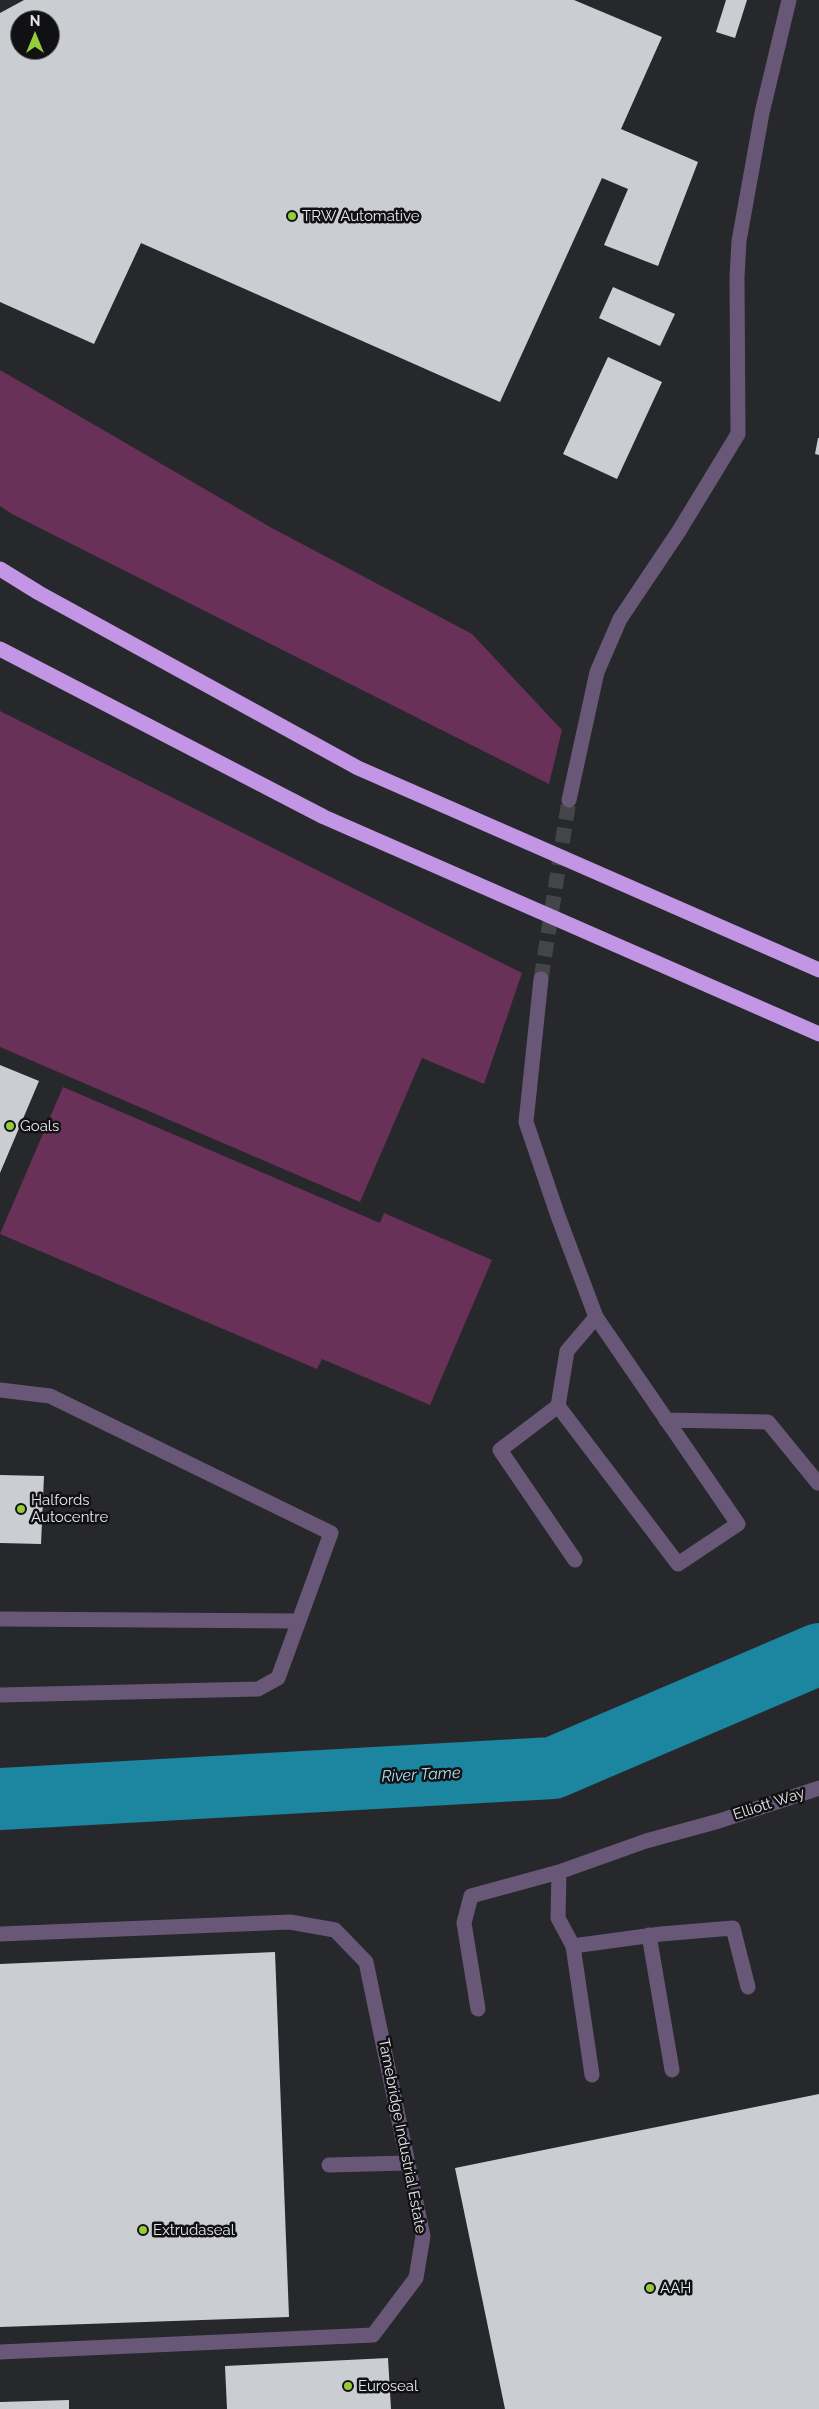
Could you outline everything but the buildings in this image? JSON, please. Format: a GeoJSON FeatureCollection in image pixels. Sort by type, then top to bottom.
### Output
{"type":"FeatureCollection","features":[{"type":"Feature","properties":{"kind":"highway"},"geometry":{"type":"LineString","coordinates":[[0,568],[39,593],[358,768],[819,970]]}},
{"type":"Feature","properties":{"kind":"highway"},"geometry":{"type":"LineString","coordinates":[[0,649],[324,817],[819,1034]]}},
{"type":"Feature","properties":{"kind":"street"},"geometry":{"type":"LineString","coordinates":[[569,800],[596,672],[620,619],[679,531],[738,434],[739,240],[762,113],[789,0]]}},
{"type":"Feature","properties":{"kind":"street"},"geometry":{"type":"LineString","coordinates":[[541,979],[526,1122],[596,1317],[738,1524],[678,1564],[558,1406]]}},
{"type":"Feature","properties":{"kind":"street"},"geometry":{"type":"LineString","coordinates":[[575,1560],[500,1450],[558,1406],[567,1351],[596,1317]]}},
{"type":"Feature","properties":{"kind":"street"},"geometry":{"type":"LineString","coordinates":[[0,1390],[50,1396],[331,1533],[278,1678],[258,1689],[0,1694]]}},
{"type":"Feature","properties":{"kind":"street"},"geometry":{"type":"LineString","coordinates":[[666,1420],[768,1422],[818,1483]]}},
{"type":"Feature","properties":{"kind":"street"},"geometry":{"type":"LineString","coordinates":[[0,1619],[299,1621]]}},
{"type":"Feature","properties":{"kind":"street","name":"Elliott Way"},"geometry":{"type":"LineString","coordinates":[[478,2010],[464,1923],[471,1896],[559,1872],[646,1841],[719,1821],[819,1788]]}},
{"type":"Feature","properties":{"kind":"street"},"geometry":{"type":"LineString","coordinates":[[559,1872],[558,1918],[573,1946],[592,2076]]}},
{"type":"Feature","properties":{"kind":"street","name":"Tamebridge Industrial Estate"},"geometry":{"type":"LineString","coordinates":[[0,1934],[290,1922],[335,1930],[366,1962],[423,2236],[416,2278],[373,2335],[0,2352]]}},
{"type":"Feature","properties":{"kind":"street"},"geometry":{"type":"LineString","coordinates":[[573,1946],[649,1935],[733,1928],[748,1987]]}},
{"type":"Feature","properties":{"kind":"street"},"geometry":{"type":"LineString","coordinates":[[649,1935],[672,2070]]}},
{"type":"Feature","properties":{"kind":"street"},"geometry":{"type":"LineString","coordinates":[[329,2165],[408,2163]]}},
{"type":"Feature","properties":{"kind":"shaded area"},"geometry":{"type":"Polygon","coordinates":[[[0,370],[270,527],[472,634],[562,730],[549,784],[12,514],[0,506],[0,370]]]}},
{"type":"Feature","properties":{"kind":"shaded area"},"geometry":{"type":"Polygon","coordinates":[[[0,711],[522,973],[484,1084],[422,1058],[360,1202],[0,1047],[0,711]]]}},
{"type":"Feature","properties":{"kind":"shaded area"},"geometry":{"type":"Polygon","coordinates":[[[63,1087],[380,1223],[384,1213],[492,1260],[430,1405],[322,1359],[317,1369],[0,1234],[63,1087]]]}},
{"type":"Feature","properties":{"kind":"waterway","name":"River Tame"},"geometry":{"type":"LineString","coordinates":[[0,1799],[553,1768],[819,1654]]}},
{"type":"Feature","properties":{"kind":"tunnel"},"geometry":{"type":"LineString","coordinates":[[541,979],[569,800]]}},
{"type":"Feature","properties":{"kind":"place","name":"TRW Automative"},"geometry":{"type":"Point","coordinates":[292,216]}},
{"type":"Feature","properties":{"kind":"place","name":"Goals"},"geometry":{"type":"Point","coordinates":[10,1126]}},
{"type":"Feature","properties":{"kind":"place","name":"Halfords Autocentre"},"geometry":{"type":"Point","coordinates":[21,1509]}},
{"type":"Feature","properties":{"kind":"place","name":"Extrudaseal"},"geometry":{"type":"Point","coordinates":[143,2230]}},
{"type":"Feature","properties":{"kind":"place","name":"AAH"},"geometry":{"type":"Point","coordinates":[650,2288]}},
{"type":"Feature","properties":{"kind":"place","name":"Euroseal"},"geometry":{"type":"Point","coordinates":[348,2386]}}]}
